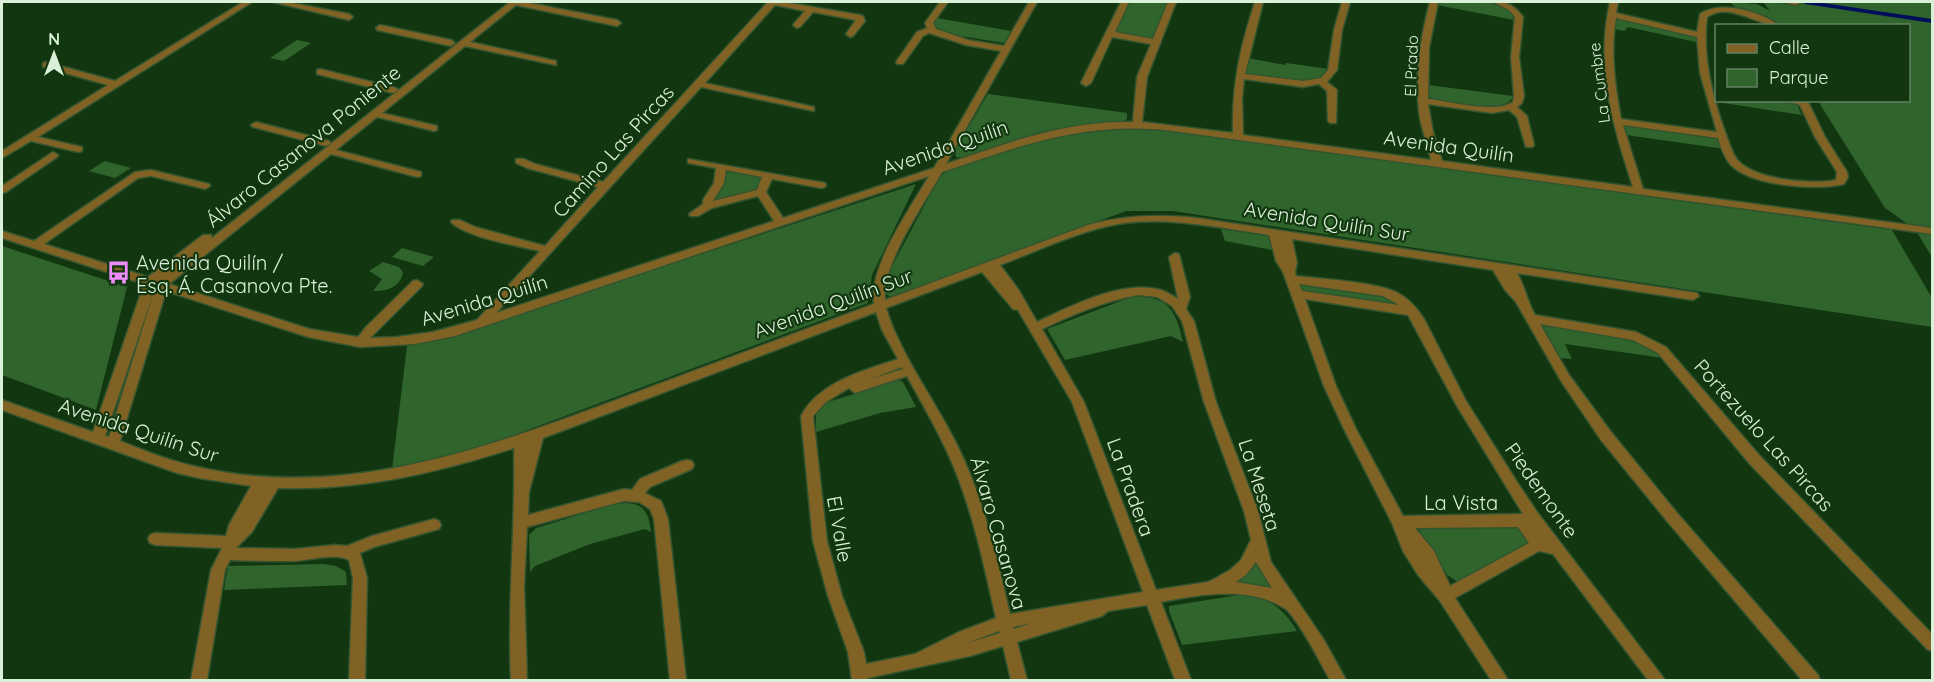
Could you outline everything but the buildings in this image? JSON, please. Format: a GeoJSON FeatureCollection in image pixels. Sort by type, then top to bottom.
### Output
{"type":"FeatureCollection","features":[{"type":"Feature","properties":{"kind":"street"},"geometry":{"type":"LineString","coordinates":[[2,155],[248,2]]}},
{"type":"Feature","properties":{"kind":"street"},"geometry":{"type":"LineString","coordinates":[[277,2],[349,17]]}},
{"type":"Feature","properties":{"kind":"street"},"geometry":{"type":"LineString","coordinates":[[508,2],[617,23]]}},
{"type":"Feature","properties":{"kind":"street","name":"Álvaro Casanova Poniente"},"geometry":{"type":"LineString","coordinates":[[156,283],[463,43],[508,2]]}},
{"type":"Feature","properties":{"kind":"street","name":"Álvaro Casanova Poniente"},"geometry":{"type":"LineString","coordinates":[[377,109],[393,90],[451,43],[508,2]]}},
{"type":"Feature","properties":{"kind":"street"},"geometry":{"type":"LineString","coordinates":[[772,2],[860,18],[860,23],[850,34]]}},
{"type":"Feature","properties":{"kind":"street","name":"Camino Las Pircas"},"geometry":{"type":"LineString","coordinates":[[480,324],[772,2]]}},
{"type":"Feature","properties":{"kind":"street"},"geometry":{"type":"LineString","coordinates":[[944,2],[930,21],[931,29],[937,34],[1008,47]]}},
{"type":"Feature","properties":{"kind":"street"},"geometry":{"type":"LineString","coordinates":[[878,307],[878,282],[882,269],[1033,2]]}},
{"type":"Feature","properties":{"kind":"street"},"geometry":{"type":"LineString","coordinates":[[1086,83],[1125,2]]}},
{"type":"Feature","properties":{"kind":"street"},"geometry":{"type":"LineString","coordinates":[[1133,124],[1140,87],[1172,2]]}},
{"type":"Feature","properties":{"kind":"street"},"geometry":{"type":"LineString","coordinates":[[1233,136],[1247,38],[1259,2]]}},
{"type":"Feature","properties":{"kind":"street"},"geometry":{"type":"LineString","coordinates":[[1240,76],[1303,84],[1322,82],[1331,74],[1338,30],[1346,2]]}},
{"type":"Feature","properties":{"kind":"street","name":"El Prado"},"geometry":{"type":"LineString","coordinates":[[1431,163],[1434,146],[1428,132],[1424,101],[1425,51],[1434,2]]}},
{"type":"Feature","properties":{"kind":"street"},"geometry":{"type":"LineString","coordinates":[[1424,101],[1492,110],[1511,107],[1517,103],[1519,96],[1515,57],[1519,17],[1517,7],[1497,2]]}},
{"type":"Feature","properties":{"kind":"street","name":"La Cumbre"},"geometry":{"type":"LineString","coordinates":[[1614,2],[1608,56],[1617,121],[1644,192]]}},
{"type":"Feature","properties":{"kind":"street"},"geometry":{"type":"LineString","coordinates":[[1785,2],[1796,3]]}},
{"type":"Feature","properties":{"kind":"street"},"geometry":{"type":"LineString","coordinates":[[797,25],[811,9]]}},
{"type":"Feature","properties":{"kind":"street"},"geometry":{"type":"LineString","coordinates":[[1712,89],[1703,69],[1700,35],[1702,16],[1712,10],[1741,12],[1771,24]]}},
{"type":"Feature","properties":{"kind":"street"},"geometry":{"type":"LineString","coordinates":[[1612,15],[1700,35]]}},
{"type":"Feature","properties":{"kind":"street"},"geometry":{"type":"LineString","coordinates":[[380,28],[451,43]]}},
{"type":"Feature","properties":{"kind":"street"},"geometry":{"type":"LineString","coordinates":[[900,62],[920,34],[931,29]]}},
{"type":"Feature","properties":{"kind":"street"},"geometry":{"type":"LineString","coordinates":[[1109,34],[1156,42]]}},
{"type":"Feature","properties":{"kind":"street"},"geometry":{"type":"LineString","coordinates":[[463,43],[553,63]]}},
{"type":"Feature","properties":{"kind":"street"},"geometry":{"type":"LineString","coordinates":[[46,65],[116,84]]}},
{"type":"Feature","properties":{"kind":"street"},"geometry":{"type":"LineString","coordinates":[[320,72],[393,90]]}},
{"type":"Feature","properties":{"kind":"street"},"geometry":{"type":"LineString","coordinates":[[1322,82],[1332,90],[1333,121]]}},
{"type":"Feature","properties":{"kind":"street"},"geometry":{"type":"LineString","coordinates":[[698,84],[811,109]]}},
{"type":"Feature","properties":{"kind":"street"},"geometry":{"type":"LineString","coordinates":[[1715,102],[1723,136],[1732,160],[1751,173],[1804,184],[1840,182],[1843,177],[1842,172],[1802,102]]}},
{"type":"Feature","properties":{"kind":"street"},"geometry":{"type":"LineString","coordinates":[[1511,107],[1522,116],[1529,145]]}},
{"type":"Feature","properties":{"kind":"street"},"geometry":{"type":"LineString","coordinates":[[377,109],[434,128]]}},
{"type":"Feature","properties":{"kind":"street"},"geometry":{"type":"LineString","coordinates":[[1617,121],[1723,136]]}},
{"type":"Feature","properties":{"kind":"street","name":"Avenida Quilín"},"geometry":{"type":"LineString","coordinates":[[2,234],[320,337],[360,343],[418,340],[480,324],[1052,133],[1086,127],[1133,124],[1233,136],[1932,231]]}},
{"type":"Feature","properties":{"kind":"street"},"geometry":{"type":"LineString","coordinates":[[256,125],[417,174]]}},
{"type":"Feature","properties":{"kind":"street"},"geometry":{"type":"LineString","coordinates":[[29,138],[78,149]]}},
{"type":"Feature","properties":{"kind":"street"},"geometry":{"type":"LineString","coordinates":[[2,190],[53,155]]}},
{"type":"Feature","properties":{"kind":"street"},"geometry":{"type":"LineString","coordinates":[[520,161],[605,186]]}},
{"type":"Feature","properties":{"kind":"street"},"geometry":{"type":"LineString","coordinates":[[692,161],[820,185]]}},
{"type":"Feature","properties":{"kind":"street"},"geometry":{"type":"LineString","coordinates":[[709,205],[708,200],[719,183],[721,166]]}},
{"type":"Feature","properties":{"kind":"street"},"geometry":{"type":"LineString","coordinates":[[35,245],[135,175],[151,172],[206,186]]}},
{"type":"Feature","properties":{"kind":"street"},"geometry":{"type":"LineString","coordinates":[[694,214],[709,205],[723,204],[761,192],[766,185],[768,175]]}},
{"type":"Feature","properties":{"kind":"street"},"geometry":{"type":"LineString","coordinates":[[761,192],[781,223]]}},
{"type":"Feature","properties":{"kind":"street","name":"Avenida Quilín Sur"},"geometry":{"type":"LineString","coordinates":[[2,405],[196,473],[267,483],[325,483],[388,477],[461,460],[520,441],[1092,227],[1126,219],[1181,219],[1693,296]]}},
{"type":"Feature","properties":{"kind":"street"},"geometry":{"type":"LineString","coordinates":[[456,222],[471,230],[548,250]]}},
{"type":"Feature","properties":{"kind":"street"},"geometry":{"type":"LineString","coordinates":[[1280,234],[1282,261],[1290,275],[1320,363],[1340,407],[1400,522],[1404,540],[1430,580],[1445,596],[1500,681]]}},
{"type":"Feature","properties":{"kind":"street","name":"La Meseta"},"geometry":{"type":"LineString","coordinates":[[1175,257],[1184,297],[1181,308],[1188,321],[1217,422],[1248,502],[1257,542],[1270,575],[1319,645],[1338,681]]}},
{"type":"Feature","properties":{"kind":"street","name":"La Pradera"},"geometry":{"type":"LineString","coordinates":[[989,267],[1026,315],[1078,402],[1183,681]]}},
{"type":"Feature","properties":{"kind":"street"},"geometry":{"type":"LineString","coordinates":[[1503,267],[1509,287],[1520,299],[1565,378],[1611,442],[1812,681]]}},
{"type":"Feature","properties":{"kind":"street","name":"Piedemonte"},"geometry":{"type":"LineString","coordinates":[[1290,275],[1389,293],[1400,299],[1412,311],[1461,403],[1527,518],[1557,549],[1657,681]]}},
{"type":"Feature","properties":{"kind":"street"},"geometry":{"type":"LineString","coordinates":[[97,439],[156,283]]}},
{"type":"Feature","properties":{"kind":"street"},"geometry":{"type":"LineString","coordinates":[[113,444],[156,283]]}},
{"type":"Feature","properties":{"kind":"street"},"geometry":{"type":"LineString","coordinates":[[360,343],[370,330],[417,284]]}},
{"type":"Feature","properties":{"kind":"street"},"geometry":{"type":"LineString","coordinates":[[1166,297],[1177,294],[1182,287]]}},
{"type":"Feature","properties":{"kind":"street"},"geometry":{"type":"LineString","coordinates":[[1034,328],[1123,292],[1141,291],[1166,297],[1181,308]]}},
{"type":"Feature","properties":{"kind":"street"},"geometry":{"type":"LineString","coordinates":[[1296,294],[1412,311]]}},
{"type":"Feature","properties":{"kind":"street","name":"Álvaro Casanova"},"geometry":{"type":"LineString","coordinates":[[878,307],[883,321],[945,433],[966,479],[984,540],[1019,681]]}},
{"type":"Feature","properties":{"kind":"street","name":"Portezuelo Las Pircas"},"geometry":{"type":"LineString","coordinates":[[1530,318],[1636,336],[1662,350],[1754,459],[1932,644]]}},
{"type":"Feature","properties":{"kind":"street","name":"El Valle"},"geometry":{"type":"LineString","coordinates":[[860,677],[856,652],[822,554],[806,428],[807,416],[811,406],[818,399],[907,366]]}},
{"type":"Feature","properties":{"kind":"street"},"geometry":{"type":"LineString","coordinates":[[522,494],[531,468],[537,434]]}},
{"type":"Feature","properties":{"kind":"street"},"geometry":{"type":"LineString","coordinates":[[519,681],[517,586],[522,494],[520,441]]}},
{"type":"Feature","properties":{"kind":"street"},"geometry":{"type":"LineString","coordinates":[[636,495],[645,483],[687,465]]}},
{"type":"Feature","properties":{"kind":"street"},"geometry":{"type":"LineString","coordinates":[[199,681],[218,570],[229,546],[247,528],[267,483]]}},
{"type":"Feature","properties":{"kind":"street"},"geometry":{"type":"LineString","coordinates":[[520,523],[617,496],[636,495],[652,502],[660,513],[678,681]]}},
{"type":"Feature","properties":{"kind":"street","name":"La Vista"},"geometry":{"type":"LineString","coordinates":[[1400,522],[1527,518],[1538,545]]}},
{"type":"Feature","properties":{"kind":"street"},"geometry":{"type":"LineString","coordinates":[[155,539],[229,546],[348,552],[372,542],[434,525]]}},
{"type":"Feature","properties":{"kind":"street"},"geometry":{"type":"LineString","coordinates":[[1204,590],[1229,579],[1242,569],[1253,555],[1257,542]]}},
{"type":"Feature","properties":{"kind":"street"},"geometry":{"type":"LineString","coordinates":[[1445,596],[1538,545],[1557,549]]}},
{"type":"Feature","properties":{"kind":"street"},"geometry":{"type":"LineString","coordinates":[[348,552],[355,557],[360,578],[357,681]]}},
{"type":"Feature","properties":{"kind":"street"},"geometry":{"type":"LineString","coordinates":[[860,677],[921,657],[979,631],[1003,623],[1066,610],[1204,590],[1257,590],[1278,597],[1293,607]]}},
{"type":"Feature","properties":{"kind":"street"},"geometry":{"type":"LineString","coordinates":[[921,657],[1008,639],[1071,620],[1113,604]]}},
{"type":"Feature","properties":{"kind":"green space"},"geometry":{"type":"Polygon","coordinates":[[[1129,2],[1167,2],[1153,37],[1145,39],[1115,32],[1129,2]]]}},
{"type":"Feature","properties":{"kind":"green space"},"geometry":{"type":"Polygon","coordinates":[[[1438,2],[1489,2],[1510,10],[1514,20],[1437,5],[1438,2]]]}},
{"type":"Feature","properties":{"kind":"green space"},"geometry":{"type":"Polygon","coordinates":[[[1730,2],[1757,4],[1770,11],[1764,3],[1755,2],[1932,2],[1932,257],[1915,229],[1885,208],[1819,102],[1910,102],[1910,24],[1776,24],[1737,9],[1730,2]]]}},
{"type":"Feature","properties":{"kind":"green space"},"geometry":{"type":"Polygon","coordinates":[[[937,18],[1011,31],[1004,43],[936,32],[933,24],[937,18]]]}},
{"type":"Feature","properties":{"kind":"green space"},"geometry":{"type":"Polygon","coordinates":[[[1620,19],[1693,35],[1696,42],[1628,27],[1624,31],[1614,29],[1615,20],[1620,19]]]}},
{"type":"Feature","properties":{"kind":"green space"},"geometry":{"type":"Polygon","coordinates":[[[297,40],[311,43],[284,61],[270,58],[297,40]]]}},
{"type":"Feature","properties":{"kind":"green space"},"geometry":{"type":"Polygon","coordinates":[[[1247,58],[1285,65],[1286,63],[1328,69],[1321,79],[1308,82],[1252,76],[1244,71],[1247,58]]]}},
{"type":"Feature","properties":{"kind":"green space"},"geometry":{"type":"Polygon","coordinates":[[[1428,85],[1513,96],[1509,102],[1501,105],[1466,105],[1429,97],[1428,85]]]}},
{"type":"Feature","properties":{"kind":"green space"},"geometry":{"type":"Polygon","coordinates":[[[988,94],[1127,113],[1127,119],[1123,122],[1062,128],[964,158],[956,157],[955,150],[988,94]]]}},
{"type":"Feature","properties":{"kind":"green space"},"geometry":{"type":"Polygon","coordinates":[[[1717,102],[1793,103],[1798,106],[1802,115],[1717,102]]]}},
{"type":"Feature","properties":{"kind":"green space"},"geometry":{"type":"Polygon","coordinates":[[[1629,125],[1715,137],[1721,140],[1725,149],[1626,135],[1625,127],[1629,125]]]}},
{"type":"Feature","properties":{"kind":"green space"},"geometry":{"type":"Polygon","coordinates":[[[1140,127],[1892,230],[1932,298],[1932,327],[1173,211],[1126,211],[897,296],[891,297],[886,294],[891,268],[939,178],[945,172],[1037,140],[1073,131],[1140,127]]]}},
{"type":"Feature","properties":{"kind":"green space"},"geometry":{"type":"Polygon","coordinates":[[[105,161],[131,168],[115,178],[89,171],[105,161]]]}},
{"type":"Feature","properties":{"kind":"green space"},"geometry":{"type":"Polygon","coordinates":[[[733,171],[762,178],[759,190],[713,201],[726,173],[733,171]]]}},
{"type":"Feature","properties":{"kind":"green space"},"geometry":{"type":"Polygon","coordinates":[[[916,184],[872,275],[868,303],[431,466],[391,478],[407,346],[472,329],[916,184]]]}},
{"type":"Feature","properties":{"kind":"green space"},"geometry":{"type":"Polygon","coordinates":[[[1221,229],[1274,237],[1277,251],[1225,241],[1221,229]]]}},
{"type":"Feature","properties":{"kind":"green space"},"geometry":{"type":"Polygon","coordinates":[[[2,246],[127,287],[96,410],[2,375],[2,246]]]}},
{"type":"Feature","properties":{"kind":"green space"},"geometry":{"type":"Polygon","coordinates":[[[402,248],[434,257],[423,266],[392,257],[402,248]]]}},
{"type":"Feature","properties":{"kind":"green space"},"geometry":{"type":"Polygon","coordinates":[[[383,262],[399,267],[403,272],[402,277],[392,288],[373,291],[382,279],[369,271],[383,262]]]}},
{"type":"Feature","properties":{"kind":"green space"},"geometry":{"type":"Polygon","coordinates":[[[1305,284],[1380,293],[1396,302],[1395,304],[1305,292],[1300,287],[1305,284]]]}},
{"type":"Feature","properties":{"kind":"green space"},"geometry":{"type":"Polygon","coordinates":[[[1131,297],[1154,299],[1168,307],[1177,321],[1183,342],[1171,336],[1065,360],[1047,329],[1131,297]]]}},
{"type":"Feature","properties":{"kind":"green space"},"geometry":{"type":"Polygon","coordinates":[[[1545,326],[1636,340],[1653,348],[1663,358],[1565,344],[1572,359],[1559,358],[1543,330],[1545,326]]]}},
{"type":"Feature","properties":{"kind":"green space"},"geometry":{"type":"Polygon","coordinates":[[[899,380],[903,382],[916,407],[880,413],[816,432],[816,415],[819,408],[828,402],[899,380]]]}},
{"type":"Feature","properties":{"kind":"green space"},"geometry":{"type":"Polygon","coordinates":[[[614,504],[638,505],[645,511],[651,532],[645,529],[590,544],[535,566],[530,572],[529,535],[536,528],[614,504]]]}},
{"type":"Feature","properties":{"kind":"green space"},"geometry":{"type":"Polygon","coordinates":[[[1513,525],[1520,527],[1530,543],[1458,582],[1447,575],[1419,533],[1420,528],[1513,525]]]}},
{"type":"Feature","properties":{"kind":"green space"},"geometry":{"type":"Polygon","coordinates":[[[1256,562],[1271,586],[1268,589],[1239,584],[1236,581],[1256,562]]]}},
{"type":"Feature","properties":{"kind":"green space"},"geometry":{"type":"Polygon","coordinates":[[[324,564],[336,566],[346,572],[347,585],[224,590],[228,566],[324,564]]]}},
{"type":"Feature","properties":{"kind":"green space"},"geometry":{"type":"Polygon","coordinates":[[[1239,595],[1258,597],[1273,604],[1297,631],[1182,645],[1169,606],[1239,595]]]}},
{"type":"Feature","properties":{"kind":"waterway"},"geometry":{"type":"LineString","coordinates":[[1805,2],[1932,21]]}},
{"type":"Feature","properties":{"kind":"place","name":"Avenida Quilín / Esq. Á. Casanova Pte."},"geometry":{"type":"Point","coordinates":[118,273]}}]}
